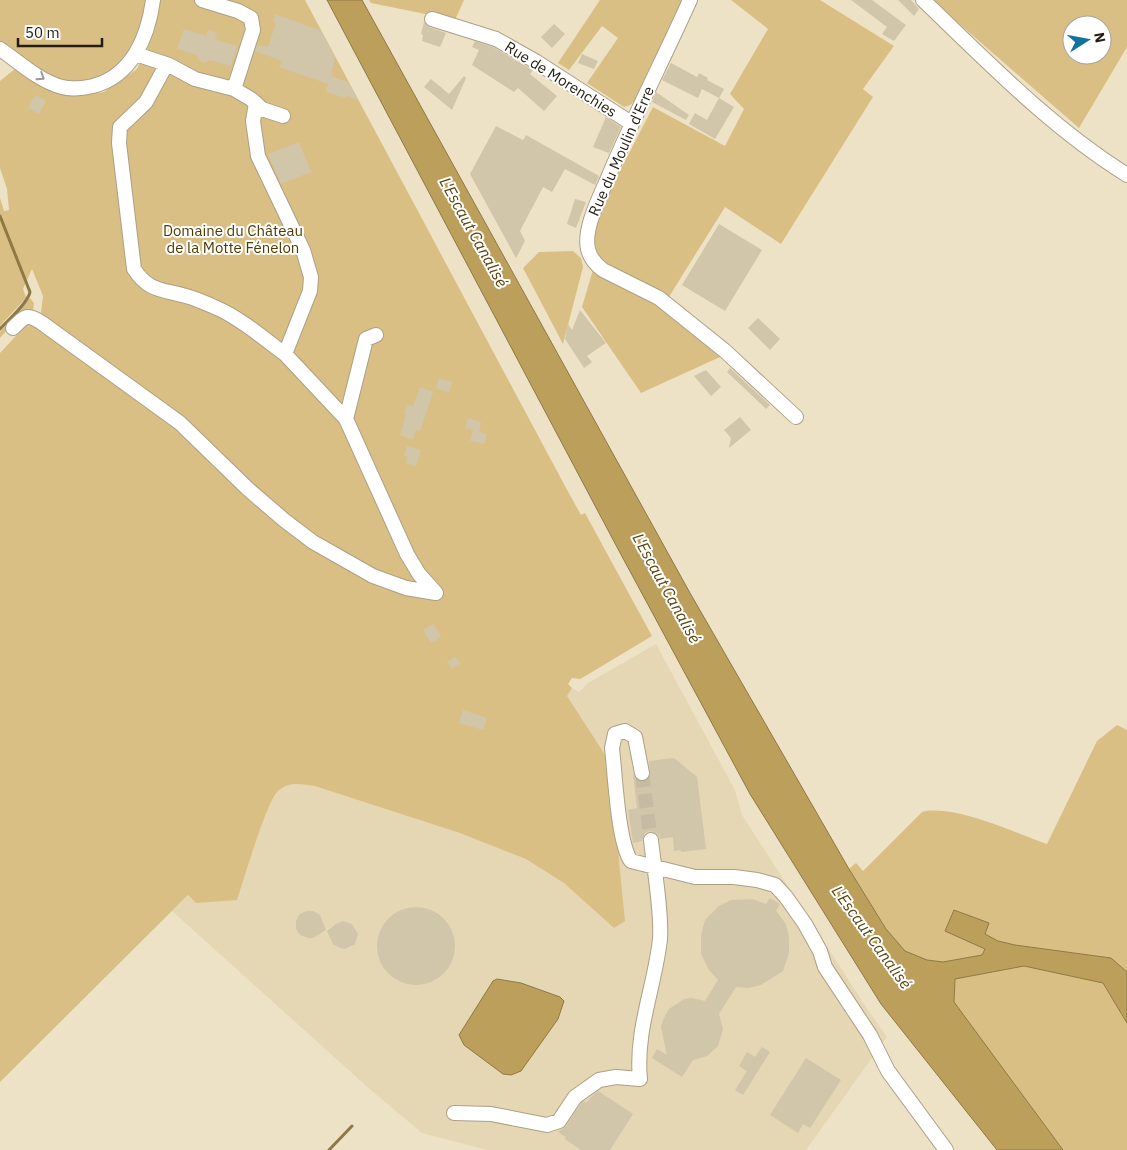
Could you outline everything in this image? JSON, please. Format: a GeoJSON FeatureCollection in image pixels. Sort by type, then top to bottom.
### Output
{"type":"FeatureCollection","features":[{"type":"Feature","properties":{"kind":"street"},"geometry":{"type":"LineString","coordinates":[[0,48],[50,82],[72,89],[89,87],[108,80],[121,71],[136,54],[145,35],[153,0]]}},
{"type":"Feature","properties":{"kind":"street"},"geometry":{"type":"LineString","coordinates":[[202,0],[238,11],[251,18],[253,30],[234,89]]}},
{"type":"Feature","properties":{"kind":"street","name":"Rue du Moulin d'Erre"},"geometry":{"type":"LineString","coordinates":[[690,0],[632,122],[590,221],[588,248],[595,264],[602,270],[659,298],[725,352],[796,417]]}},
{"type":"Feature","properties":{"kind":"street"},"geometry":{"type":"LineString","coordinates":[[923,0],[1024,98],[1073,139],[1127,175]]}},
{"type":"Feature","properties":{"kind":"street","name":"Rue de Morenchies"},"geometry":{"type":"LineString","coordinates":[[432,18],[496,39],[632,122]]}},
{"type":"Feature","properties":{"kind":"street"},"geometry":{"type":"LineString","coordinates":[[136,54],[169,65],[195,79],[234,89],[262,108],[283,116]]}},
{"type":"Feature","properties":{"kind":"street"},"geometry":{"type":"LineString","coordinates":[[13,328],[23,318],[28,316],[32,316],[42,323],[180,423],[248,489],[313,542],[374,576],[406,588],[436,593],[419,574],[407,554],[346,419],[285,354],[233,316],[186,296],[161,291],[149,286],[134,269],[120,143],[120,127],[146,102],[164,69],[169,65]]}},
{"type":"Feature","properties":{"kind":"street"},"geometry":{"type":"LineString","coordinates":[[256,103],[253,122],[258,156],[303,250],[311,276],[310,292],[285,354]]}},
{"type":"Feature","properties":{"kind":"street"},"geometry":{"type":"LineString","coordinates":[[346,419],[366,339],[376,335]]}},
{"type":"Feature","properties":{"kind":"street"},"geometry":{"type":"LineString","coordinates":[[642,773],[635,738],[625,732],[615,734],[612,748],[622,838],[626,854],[631,861],[695,877],[734,877],[775,885],[805,924],[820,951],[825,968],[870,1035],[888,1071],[946,1150]]}},
{"type":"Feature","properties":{"kind":"street"},"geometry":{"type":"LineString","coordinates":[[454,1113],[490,1114],[547,1125],[559,1121],[575,1097],[600,1080],[616,1077],[640,1079],[638,1061],[641,1033],[660,938],[650,840]]}},
{"type":"Feature","properties":{"kind":"shaded area"},"geometry":{"type":"Polygon","coordinates":[[[312,545],[537,739],[572,688],[579,692],[588,683],[656,644],[735,790],[742,815],[887,1037],[806,1150],[487,1150],[422,1133],[372,1091],[172,911],[188,895],[196,902],[312,545]]]}},
{"type":"Feature","properties":{"kind":"green space"},"geometry":{"type":"Polygon","coordinates":[[[0,0],[148,0],[137,40],[120,63],[108,74],[95,80],[65,83],[42,72],[0,42],[0,0]]]}},
{"type":"Feature","properties":{"kind":"green space","name":"Domaine du Château de la Motte Fénelon"},"geometry":{"type":"Polygon","coordinates":[[[158,0],[305,0],[565,486],[581,515],[585,513],[652,636],[580,679],[572,678],[568,684],[572,688],[567,696],[609,761],[625,921],[614,928],[564,883],[526,859],[460,833],[315,786],[291,784],[278,791],[273,798],[237,900],[196,903],[188,895],[0,1082],[0,353],[28,323],[37,325],[177,425],[225,469],[237,486],[286,527],[327,555],[402,592],[416,588],[357,564],[307,534],[273,508],[180,418],[41,313],[43,296],[32,269],[23,289],[26,297],[0,326],[0,198],[4,211],[9,210],[7,189],[0,168],[0,81],[16,68],[50,89],[62,93],[74,96],[104,92],[137,69],[150,39],[158,0]]]}},
{"type":"Feature","properties":{"kind":"green space"},"geometry":{"type":"Polygon","coordinates":[[[369,0],[464,0],[455,20],[371,3],[369,0]]]}},
{"type":"Feature","properties":{"kind":"green space"},"geometry":{"type":"Polygon","coordinates":[[[600,0],[682,0],[636,100],[624,107],[587,83],[618,38],[602,26],[569,70],[558,63],[600,0]]]}},
{"type":"Feature","properties":{"kind":"green space"},"geometry":{"type":"Polygon","coordinates":[[[731,0],[820,0],[894,46],[863,89],[873,97],[781,244],[725,207],[662,308],[720,357],[641,393],[582,307],[597,256],[593,233],[599,211],[653,107],[725,146],[744,109],[730,94],[768,29],[731,0]]]}},
{"type":"Feature","properties":{"kind":"green space"},"geometry":{"type":"Polygon","coordinates":[[[932,0],[1127,0],[1127,47],[1079,128],[932,0]]]}},
{"type":"Feature","properties":{"kind":"green space"},"geometry":{"type":"Polygon","coordinates":[[[573,251],[581,258],[583,267],[563,344],[523,268],[539,252],[573,251]]]}},
{"type":"Feature","properties":{"kind":"green space"},"geometry":{"type":"Polygon","coordinates":[[[30,298],[34,303],[33,311],[19,317],[0,338],[0,332],[30,298]]]}},
{"type":"Feature","properties":{"kind":"green space"},"geometry":{"type":"Polygon","coordinates":[[[1117,725],[1127,730],[1127,972],[1110,958],[998,941],[985,934],[988,924],[955,910],[985,950],[982,955],[943,962],[927,960],[905,951],[886,929],[849,869],[856,863],[863,871],[922,812],[951,812],[967,816],[1047,844],[1097,741],[1117,725]]]}},
{"type":"Feature","properties":{"kind":"green space"},"geometry":{"type":"Polygon","coordinates":[[[1024,966],[1103,983],[1127,1023],[1127,1150],[1063,1150],[954,1002],[955,979],[1024,966]]]}},
{"type":"Feature","properties":{"kind":"water","name":"L'Escaut Canalisé"},"geometry":{"type":"Polygon","coordinates":[[[327,0],[362,0],[690,593],[849,869],[886,929],[905,951],[927,960],[943,962],[982,955],[985,949],[945,931],[954,910],[989,923],[985,934],[998,941],[1111,958],[1127,972],[1127,1023],[1103,983],[1024,966],[955,979],[954,1002],[1063,1150],[997,1150],[881,1004],[750,794],[327,0]]]}},
{"type":"Feature","properties":{"kind":"water"},"geometry":{"type":"Polygon","coordinates":[[[497,979],[521,983],[560,997],[564,1001],[558,1019],[521,1071],[511,1075],[503,1074],[464,1045],[459,1035],[493,981],[497,979]]]}},
{"type":"Feature","properties":{"kind":"building"},"geometry":{"type":"Polygon","coordinates":[[[851,0],[872,0],[906,25],[894,41],[882,34],[887,27],[851,0]]]}},
{"type":"Feature","properties":{"kind":"building"},"geometry":{"type":"Polygon","coordinates":[[[898,0],[911,0],[919,9],[914,16],[898,0]]]}},
{"type":"Feature","properties":{"kind":"building"},"geometry":{"type":"Polygon","coordinates":[[[275,14],[321,31],[335,58],[331,76],[348,82],[359,101],[346,95],[346,98],[326,92],[328,84],[279,67],[282,61],[255,51],[257,45],[268,47],[276,23],[273,22],[275,14]]]}},
{"type":"Feature","properties":{"kind":"building"},"geometry":{"type":"Polygon","coordinates":[[[424,22],[429,27],[446,33],[440,47],[422,41],[423,35],[421,34],[424,22]]]}},
{"type":"Feature","properties":{"kind":"building"},"geometry":{"type":"Polygon","coordinates":[[[554,24],[565,34],[552,48],[541,37],[554,24]]]}},
{"type":"Feature","properties":{"kind":"building"},"geometry":{"type":"Polygon","coordinates":[[[184,29],[206,36],[208,30],[217,33],[215,39],[237,46],[231,66],[210,60],[205,63],[200,61],[197,55],[177,49],[184,29]]]}},
{"type":"Feature","properties":{"kind":"building"},"geometry":{"type":"Polygon","coordinates":[[[475,41],[493,47],[533,70],[530,74],[557,96],[544,111],[518,88],[514,92],[472,65],[479,50],[472,47],[475,41]]]}},
{"type":"Feature","properties":{"kind":"building"},"geometry":{"type":"Polygon","coordinates":[[[582,54],[598,61],[594,69],[578,63],[582,54]]]}},
{"type":"Feature","properties":{"kind":"building"},"geometry":{"type":"Polygon","coordinates":[[[671,63],[697,77],[699,73],[708,78],[707,80],[724,89],[719,98],[702,89],[698,98],[662,80],[671,63]]]}},
{"type":"Feature","properties":{"kind":"building"},"geometry":{"type":"Polygon","coordinates":[[[464,76],[466,78],[452,110],[424,87],[431,79],[449,94],[464,76]]]}},
{"type":"Feature","properties":{"kind":"building"},"geometry":{"type":"Polygon","coordinates":[[[656,92],[689,115],[686,120],[652,102],[656,92]]]}},
{"type":"Feature","properties":{"kind":"building"},"geometry":{"type":"Polygon","coordinates":[[[35,95],[46,100],[39,114],[28,108],[35,95]]]}},
{"type":"Feature","properties":{"kind":"building"},"geometry":{"type":"Polygon","coordinates":[[[719,98],[734,107],[715,139],[689,124],[695,113],[707,120],[719,98]]]}},
{"type":"Feature","properties":{"kind":"building"},"geometry":{"type":"Polygon","coordinates":[[[606,117],[621,127],[609,153],[593,147],[606,117]]]}},
{"type":"Feature","properties":{"kind":"building"},"geometry":{"type":"Polygon","coordinates":[[[496,126],[523,140],[526,135],[599,176],[595,185],[565,169],[552,192],[543,187],[520,231],[525,241],[516,258],[470,174],[496,126]]]}},
{"type":"Feature","properties":{"kind":"building"},"geometry":{"type":"Polygon","coordinates":[[[299,142],[311,172],[281,184],[268,154],[299,142]]]}},
{"type":"Feature","properties":{"kind":"building"},"geometry":{"type":"Polygon","coordinates":[[[575,199],[586,202],[576,228],[567,224],[575,199]]]}},
{"type":"Feature","properties":{"kind":"building"},"geometry":{"type":"Polygon","coordinates":[[[719,224],[762,250],[725,311],[682,285],[719,224]]]}},
{"type":"Feature","properties":{"kind":"building"},"geometry":{"type":"Polygon","coordinates":[[[580,310],[606,343],[587,356],[592,362],[584,368],[565,339],[568,324],[572,330],[580,310]]]}},
{"type":"Feature","properties":{"kind":"building"},"geometry":{"type":"Polygon","coordinates":[[[758,318],[780,339],[770,350],[748,328],[758,318]]]}},
{"type":"Feature","properties":{"kind":"building"},"geometry":{"type":"Polygon","coordinates":[[[730,368],[770,405],[766,409],[727,372],[730,368]]]}},
{"type":"Feature","properties":{"kind":"building"},"geometry":{"type":"Polygon","coordinates":[[[706,370],[721,387],[711,396],[694,376],[706,370]]]}},
{"type":"Feature","properties":{"kind":"building"},"geometry":{"type":"Polygon","coordinates":[[[439,378],[452,382],[449,393],[436,388],[439,378]]]}},
{"type":"Feature","properties":{"kind":"building"},"geometry":{"type":"Polygon","coordinates":[[[420,387],[433,392],[420,431],[416,430],[413,440],[400,435],[407,404],[413,407],[420,387]]]}},
{"type":"Feature","properties":{"kind":"building"},"geometry":{"type":"Polygon","coordinates":[[[740,417],[751,430],[729,448],[731,438],[724,430],[740,417]]]}},
{"type":"Feature","properties":{"kind":"building"},"geometry":{"type":"Polygon","coordinates":[[[468,418],[481,422],[479,432],[465,428],[468,418]]]}},
{"type":"Feature","properties":{"kind":"building"},"geometry":{"type":"Polygon","coordinates":[[[473,430],[487,434],[484,444],[470,441],[473,430]]]}},
{"type":"Feature","properties":{"kind":"building"},"geometry":{"type":"Polygon","coordinates":[[[407,446],[421,450],[416,466],[406,463],[408,457],[404,455],[407,446]]]}},
{"type":"Feature","properties":{"kind":"building"},"geometry":{"type":"Polygon","coordinates":[[[434,624],[441,637],[431,643],[423,630],[434,624]]]}},
{"type":"Feature","properties":{"kind":"building"},"geometry":{"type":"Polygon","coordinates":[[[456,657],[460,664],[451,669],[447,662],[456,657]]]}},
{"type":"Feature","properties":{"kind":"building"},"geometry":{"type":"Polygon","coordinates":[[[463,710],[487,718],[483,730],[459,723],[463,710]]]}},
{"type":"Feature","properties":{"kind":"building"},"geometry":{"type":"Polygon","coordinates":[[[674,758],[697,777],[706,849],[674,851],[673,837],[660,839],[658,834],[650,831],[645,833],[642,841],[633,843],[628,810],[637,808],[633,774],[636,779],[644,781],[650,775],[649,761],[674,758]]]}},
{"type":"Feature","properties":{"kind":"building"},"geometry":{"type":"Polygon","coordinates":[[[770,898],[780,904],[776,911],[786,924],[789,938],[789,953],[783,971],[761,985],[748,988],[736,987],[719,1014],[723,1029],[718,1046],[707,1056],[693,1060],[682,1077],[652,1058],[657,1049],[667,1055],[661,1027],[669,1009],[684,999],[691,998],[705,1001],[718,980],[709,970],[701,954],[701,936],[705,920],[719,906],[731,900],[752,899],[766,904],[770,898]]]}},
{"type":"Feature","properties":{"kind":"building"},"geometry":{"type":"Polygon","coordinates":[[[408,907],[424,907],[438,913],[449,924],[455,938],[455,954],[449,968],[438,979],[424,985],[408,985],[394,979],[383,968],[377,954],[377,938],[383,924],[394,913],[408,907]]]}},
{"type":"Feature","properties":{"kind":"building"},"geometry":{"type":"Polygon","coordinates":[[[306,911],[313,911],[320,915],[326,930],[313,938],[300,935],[296,929],[296,921],[299,915],[306,911]]]}},
{"type":"Feature","properties":{"kind":"building"},"geometry":{"type":"Polygon","coordinates":[[[343,921],[352,924],[358,934],[355,944],[345,949],[333,944],[327,931],[343,921]]]}},
{"type":"Feature","properties":{"kind":"building"},"geometry":{"type":"Polygon","coordinates":[[[762,1047],[770,1052],[743,1095],[735,1090],[747,1071],[739,1066],[747,1052],[755,1057],[762,1047]]]}},
{"type":"Feature","properties":{"kind":"building"},"geometry":{"type":"Polygon","coordinates":[[[806,1058],[841,1080],[810,1128],[803,1124],[798,1133],[770,1115],[806,1058]]]}},
{"type":"Feature","properties":{"kind":"building"},"geometry":{"type":"Polygon","coordinates":[[[598,1091],[633,1114],[610,1150],[581,1150],[558,1132],[566,1126],[581,1103],[584,1101],[586,1103],[598,1091]]]}},
{"type":"Feature","properties":{"kind":"waterway"},"geometry":{"type":"LineString","coordinates":[[0,216],[30,292],[22,306],[0,329]]}},
{"type":"Feature","properties":{"kind":"waterway"},"geometry":{"type":"LineString","coordinates":[[329,1150],[352,1126]]}},
{"type":"Feature","properties":{"kind":"tunnel"},"geometry":{"type":"LineString","coordinates":[[642,773],[651,840]]}}]}
